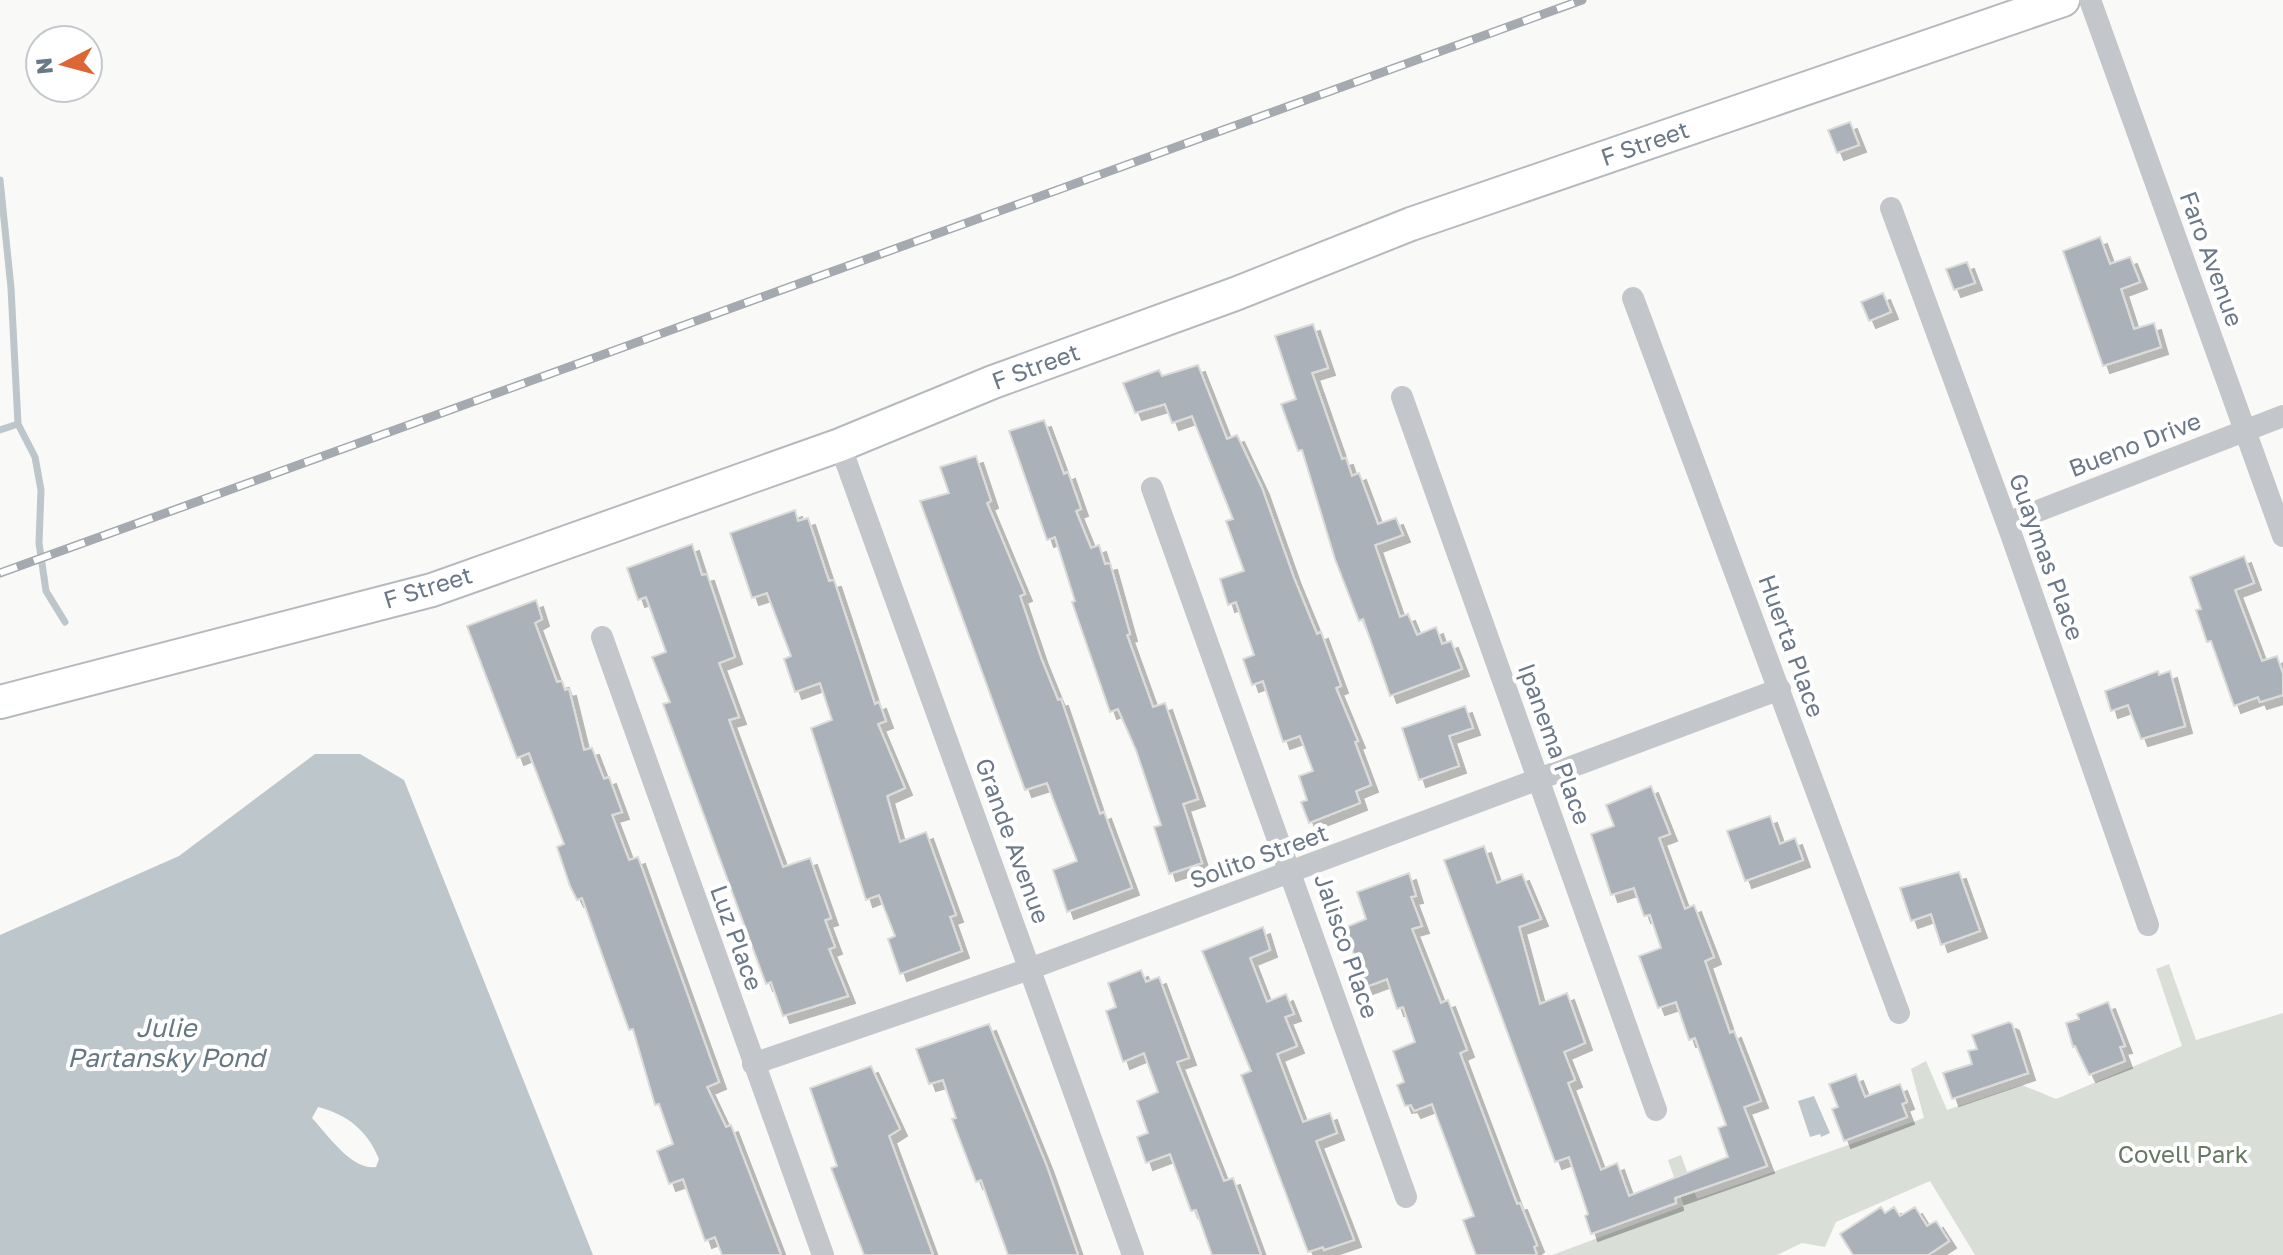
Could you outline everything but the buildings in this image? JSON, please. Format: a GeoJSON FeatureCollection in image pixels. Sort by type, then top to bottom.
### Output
{"type":"FeatureCollection","features":[{"type":"Feature","properties":{"kind":"street","name":"F Street"},"geometry":{"type":"LineString","coordinates":[[0,702],[432,590],[840,445],[993,382],[1235,294],[1411,224],[2063,0]]}},
{"type":"Feature","properties":{"kind":"street","name":"Faro Avenue"},"geometry":{"type":"LineString","coordinates":[[2090,0],[2283,536]]}},
{"type":"Feature","properties":{"kind":"street","name":"Guaymas Place"},"geometry":{"type":"LineString","coordinates":[[1891,208],[2007,523],[2148,925]]}},
{"type":"Feature","properties":{"kind":"street","name":"Huerta Place"},"geometry":{"type":"LineString","coordinates":[[1633,298],[1899,1013]]}},
{"type":"Feature","properties":{"kind":"street","name":"Ipanema Place"},"geometry":{"type":"LineString","coordinates":[[1402,397],[1656,1110]]}},
{"type":"Feature","properties":{"kind":"street","name":"Bueno Drive"},"geometry":{"type":"LineString","coordinates":[[2007,523],[2283,416]]}},
{"type":"Feature","properties":{"kind":"street","name":"Grande Avenue"},"geometry":{"type":"LineString","coordinates":[[840,445],[1032,968],[1133,1255]]}},
{"type":"Feature","properties":{"kind":"street","name":"Jalisco Place"},"geometry":{"type":"LineString","coordinates":[[1152,488],[1406,1197]]}},
{"type":"Feature","properties":{"kind":"street","name":"Luz Place"},"geometry":{"type":"LineString","coordinates":[[602,637],[823,1255]]}},
{"type":"Feature","properties":{"kind":"street","name":"Solito Street"},"geometry":{"type":"LineString","coordinates":[[753,1064],[1032,968],[1780,689]]}},
{"type":"Feature","properties":{"kind":"green space","name":"Covell Park"},"geometry":{"type":"Polygon","coordinates":[[[2169,964],[2196,1040],[2283,1013],[2283,1255],[1975,1255],[1930,1181],[1836,1222],[1825,1247],[1802,1243],[1777,1255],[1552,1255],[1684,1206],[1668,1160],[1681,1155],[1697,1199],[1924,1118],[1911,1069],[1926,1061],[1947,1110],[2022,1085],[2056,1099],[2182,1046],[2156,969],[2169,964]]]}},
{"type":"Feature","properties":{"kind":"water","name":"Julie Partansky Pond"},"geometry":{"type":"Polygon","coordinates":[[[315,754],[360,754],[404,780],[593,1255],[0,1255],[0,935],[179,856],[315,754]],[[318,1107],[312,1118],[349,1157],[367,1167],[376,1167],[379,1159],[369,1140],[347,1119],[318,1107]]]}},
{"type":"Feature","properties":{"kind":"water"},"geometry":{"type":"Polygon","coordinates":[[[1814,1096],[1830,1133],[1821,1137],[1820,1134],[1810,1137],[1798,1101],[1814,1096]]]}},
{"type":"Feature","properties":{"kind":"waterway"},"geometry":{"type":"LineString","coordinates":[[0,180],[11,288],[18,424],[35,457],[41,490],[39,543],[46,591],[65,622]]}},
{"type":"Feature","properties":{"kind":"waterway"},"geometry":{"type":"LineString","coordinates":[[0,430],[18,424]]}},
{"type":"Feature","properties":{"kind":"railway"},"geometry":{"type":"LineString","coordinates":[[0,573],[1582,0]]}}]}
